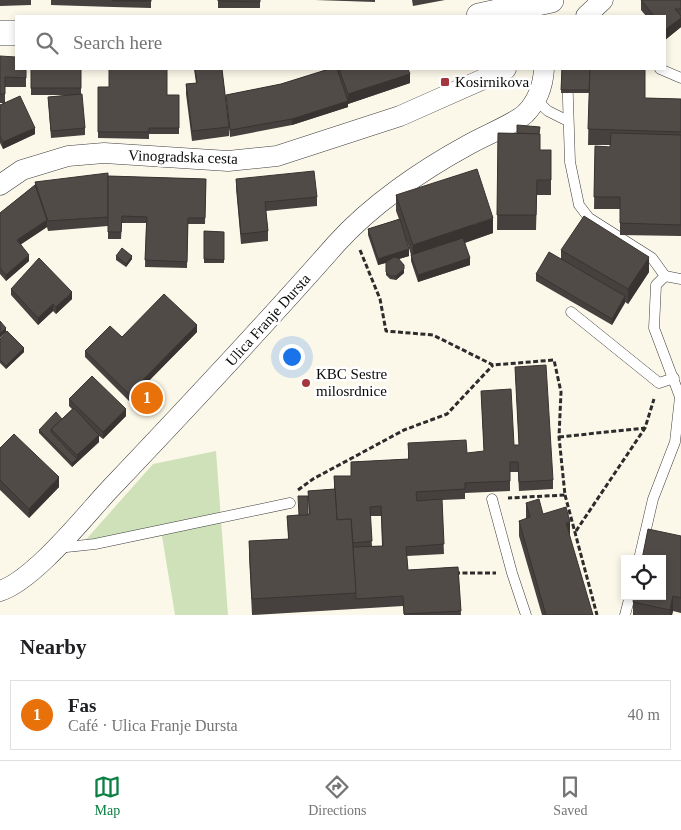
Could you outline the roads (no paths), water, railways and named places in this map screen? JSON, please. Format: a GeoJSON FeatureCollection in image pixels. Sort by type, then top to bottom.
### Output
{"type":"FeatureCollection","features":[{"type":"Feature","properties":{"kind":"street"},"geometry":{"type":"LineString","coordinates":[[484,15],[551,0]]}},
{"type":"Feature","properties":{"kind":"street"},"geometry":{"type":"LineString","coordinates":[[587,15],[603,0]]}},
{"type":"Feature","properties":{"kind":"street"},"geometry":{"type":"LineString","coordinates":[[0,33],[15,33]]}},
{"type":"Feature","properties":{"kind":"street","name":"Vinogradska cesta"},"geometry":{"type":"LineString","coordinates":[[0,185],[22,170],[68,156],[104,153],[228,161],[277,156],[400,116],[504,70]]}},
{"type":"Feature","properties":{"kind":"street","name":"Ulica Franje Dursta"},"geometry":{"type":"LineString","coordinates":[[0,591],[12,587],[56,548],[264,326],[350,228],[422,173],[466,145],[525,114],[536,100],[543,85],[544,70]]}},
{"type":"Feature","properties":{"kind":"lane"},"geometry":{"type":"LineString","coordinates":[[567,70],[570,162],[579,205],[589,218],[652,258],[665,276],[679,279]]}},
{"type":"Feature","properties":{"kind":"lane"},"geometry":{"type":"LineString","coordinates":[[662,70],[681,78]]}},
{"type":"Feature","properties":{"kind":"lane"},"geometry":{"type":"LineString","coordinates":[[536,100],[548,111],[568,121]]}},
{"type":"Feature","properties":{"kind":"lane"},"geometry":{"type":"LineString","coordinates":[[640,555],[653,498],[675,442],[680,397],[654,328],[656,285],[665,276]]}},
{"type":"Feature","properties":{"kind":"lane"},"geometry":{"type":"LineString","coordinates":[[571,312],[659,384],[674,378]]}},
{"type":"Feature","properties":{"kind":"lane"},"geometry":{"type":"LineString","coordinates":[[492,499],[512,573],[526,615]]}},
{"type":"Feature","properties":{"kind":"lane"},"geometry":{"type":"LineString","coordinates":[[56,548],[113,540],[290,503]]}},
{"type":"Feature","properties":{"kind":"lane"},"geometry":{"type":"LineString","coordinates":[[626,615],[629,600]]}},
{"type":"Feature","properties":{"kind":"place","name":"Kosirnikova"},"geometry":{"type":"Point","coordinates":[445,82]}},
{"type":"Feature","properties":{"kind":"place","name":"KBC Sestre milosrdnice"},"geometry":{"type":"Point","coordinates":[306,383]}},
{"type":"Feature","properties":{"kind":"place","name":"Fas"},"geometry":{"type":"Point","coordinates":[147,398]}}]}
